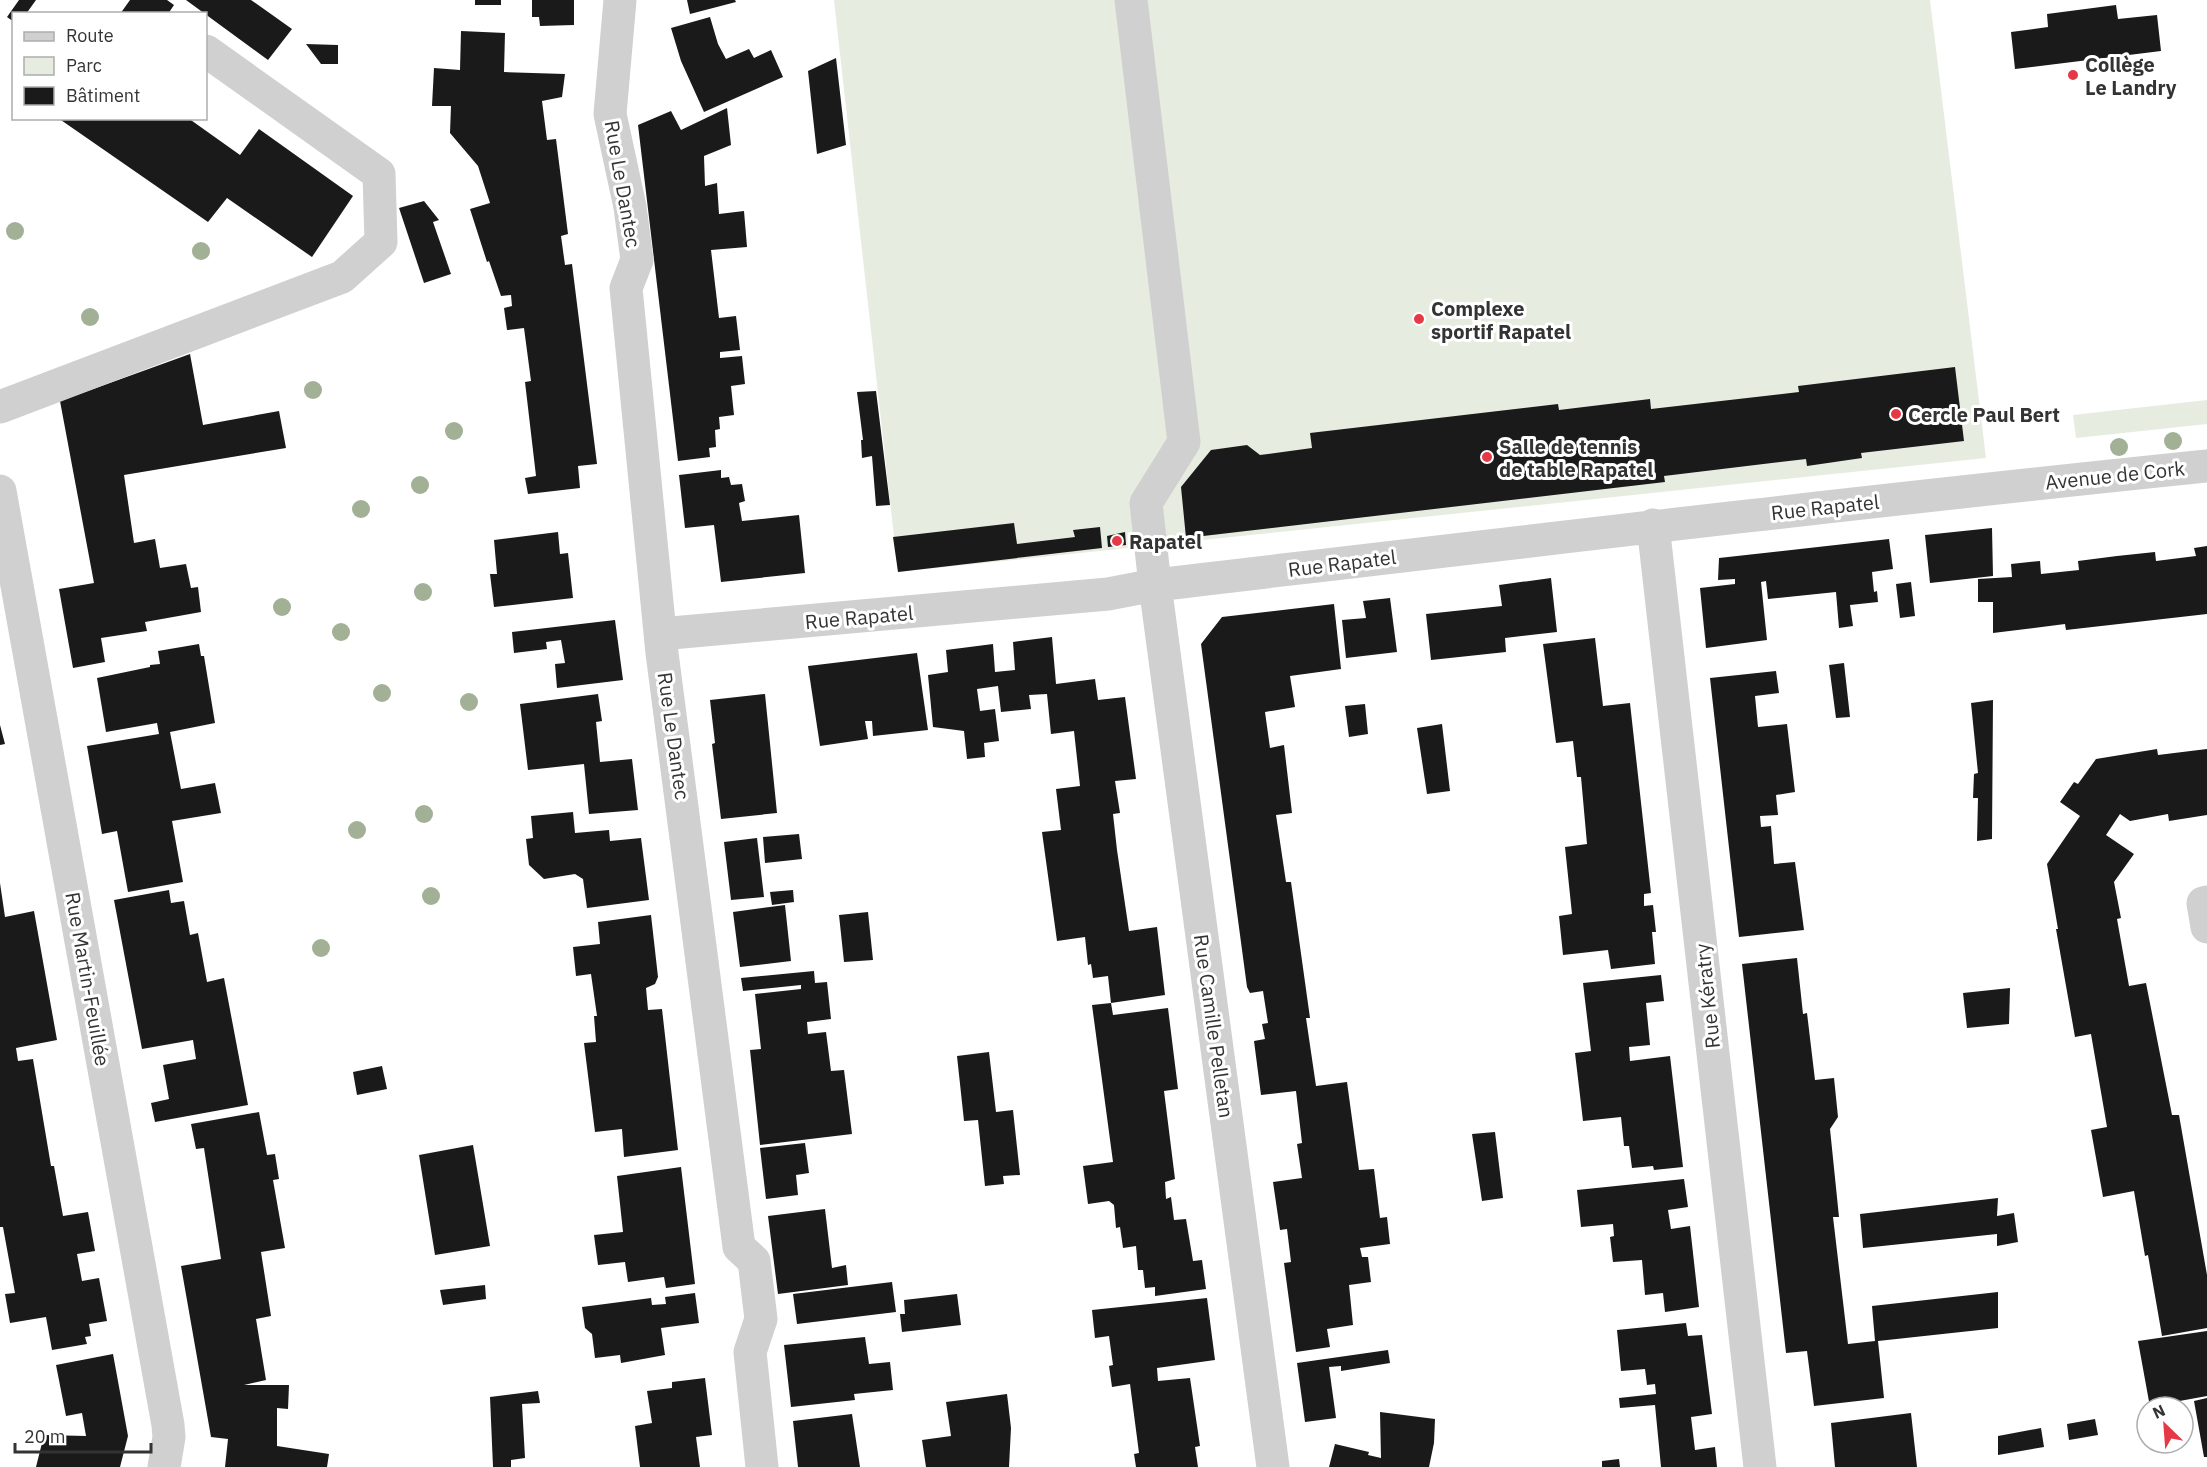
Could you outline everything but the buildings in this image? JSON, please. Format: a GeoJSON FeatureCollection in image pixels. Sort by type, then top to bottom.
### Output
{"type":"FeatureCollection","features":[{"type":"Feature","properties":{"kind":"street","name":"Rue Le Dantec"},"geometry":{"type":"LineString","coordinates":[[620,0],[610,114],[630,207],[637,260],[626,288],[660,634],[739,1247],[754,1261],[761,1319],[750,1352],[762,1467]]}},
{"type":"Feature","properties":{"kind":"street","name":"Rue Camille Pelletan"},"geometry":{"type":"LineString","coordinates":[[1131,0],[1184,442],[1146,503],[1273,1467]]}},
{"type":"Feature","properties":{"kind":"street"},"geometry":{"type":"LineString","coordinates":[[0,407],[342,277],[381,242],[379,174],[207,52]]}},
{"type":"Feature","properties":{"kind":"street","name":"Avenue de Cork"},"geometry":{"type":"LineString","coordinates":[[2023,483],[2207,466]]}},
{"type":"Feature","properties":{"kind":"street","name":"Rue Rapatel"},"geometry":{"type":"LineString","coordinates":[[660,634],[1108,594],[1155,585],[2023,483]]}},
{"type":"Feature","properties":{"kind":"street","name":"Rue Martin-Feuillée"},"geometry":{"type":"LineString","coordinates":[[0,491],[168,1425],[169,1437],[164,1467]]}},
{"type":"Feature","properties":{"kind":"street","name":"Rue Kératry"},"geometry":{"type":"LineString","coordinates":[[1653,525],[1760,1467]]}},
{"type":"Feature","properties":{"kind":"street"},"geometry":{"type":"LineString","coordinates":[[2207,902],[2203,903],[2207,927]]}},
{"type":"Feature","properties":{"kind":"green space","name":"Complexe sportif Rapatel"},"geometry":{"type":"Polygon","coordinates":[[[834,0],[1930,0],[1986,458],[898,572],[834,0]]]}},
{"type":"Feature","properties":{"kind":"green space"},"geometry":{"type":"Polygon","coordinates":[[[2207,400],[2207,424],[2076,438],[2073,415],[2207,400]]]}},
{"type":"Feature","properties":{"kind":"place","name":"Collège Le Landry"},"geometry":{"type":"Point","coordinates":[2073,75]}},
{"type":"Feature","properties":{"kind":"place","name":"Complexe sportif Rapatel"},"geometry":{"type":"Point","coordinates":[1419,319]}},
{"type":"Feature","properties":{"kind":"place","name":"Cercle Paul Bert"},"geometry":{"type":"Point","coordinates":[1896,414]}},
{"type":"Feature","properties":{"kind":"place","name":"Salle de tennis de table Rapatel"},"geometry":{"type":"Point","coordinates":[1487,457]}},
{"type":"Feature","properties":{"kind":"place","name":"Rapatel"},"geometry":{"type":"Point","coordinates":[1117,541]}}]}
